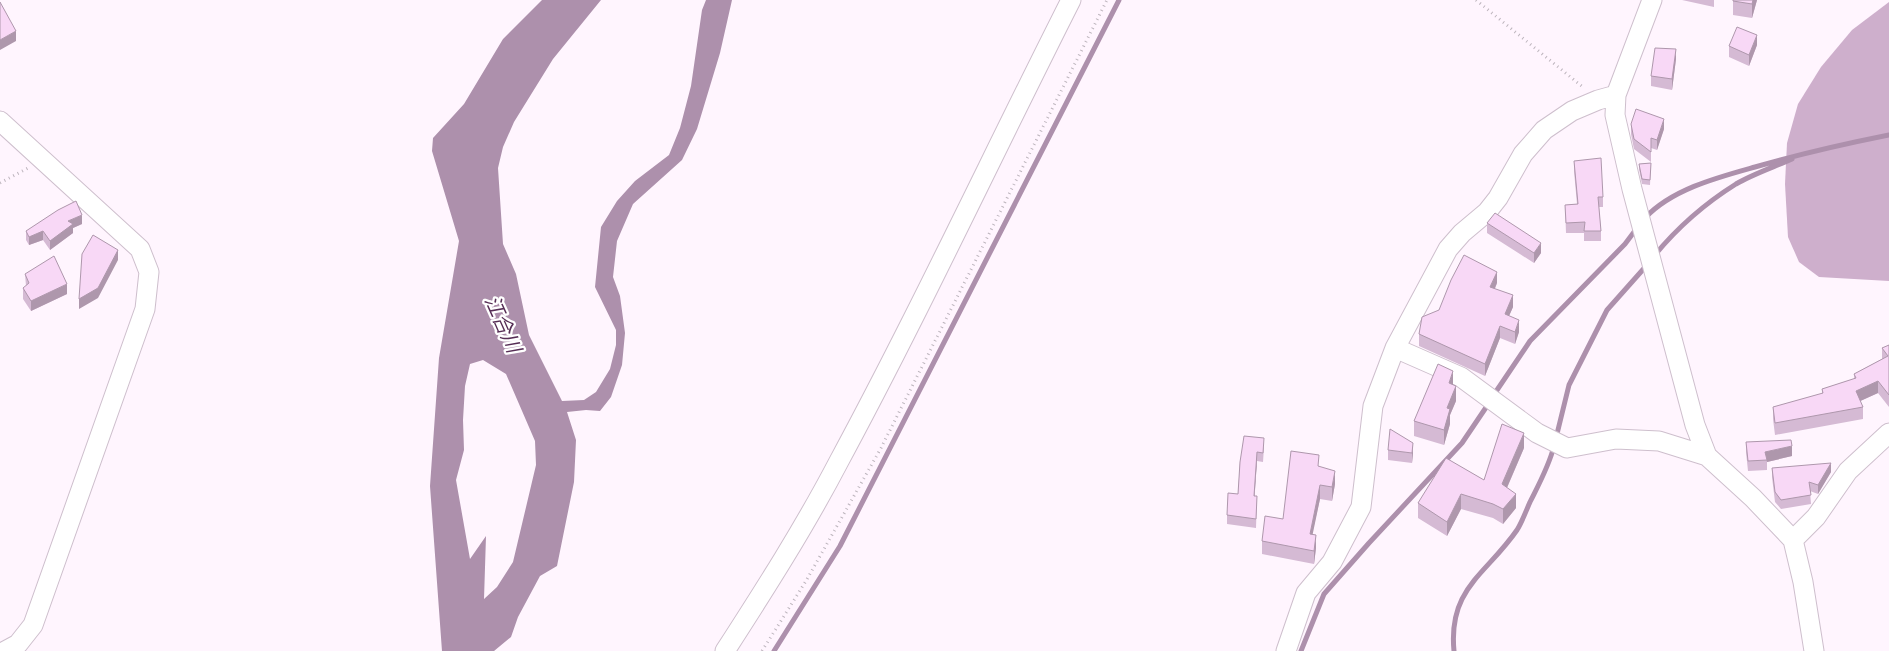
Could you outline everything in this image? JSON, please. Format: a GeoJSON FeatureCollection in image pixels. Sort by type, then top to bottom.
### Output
{"type":"FeatureCollection","features":[{"type":"Feature","properties":{"kind":"street"},"geometry":{"type":"LineString","coordinates":[[725,651],[778,569],[838,464],[904,336],[1071,0]]}},
{"type":"Feature","properties":{"kind":"street"},"geometry":{"type":"LineString","coordinates":[[1286,651],[1306,593],[1332,562],[1361,506],[1373,406],[1395,348],[1448,249],[1462,233],[1487,212],[1498,198],[1523,154],[1544,130],[1572,112],[1607,97],[1652,0]]}},
{"type":"Feature","properties":{"kind":"street"},"geometry":{"type":"LineString","coordinates":[[1607,97],[1615,115],[1638,211],[1695,425],[1707,456]]}},
{"type":"Feature","properties":{"kind":"street"},"geometry":{"type":"LineString","coordinates":[[0,121],[140,249],[149,272],[145,309],[33,625],[18,644],[5,651]]}},
{"type":"Feature","properties":{"kind":"street"},"geometry":{"type":"LineString","coordinates":[[1395,348],[1461,378],[1537,433],[1565,447],[1616,439],[1659,441],[1707,456],[1753,498],[1793,540],[1803,582],[1814,651]]}},
{"type":"Feature","properties":{"kind":"street"},"geometry":{"type":"LineString","coordinates":[[1793,540],[1816,517],[1848,471],[1889,433]]}},
{"type":"Feature","properties":{"kind":"path"},"geometry":{"type":"LineString","coordinates":[[762,651],[806,581],[881,448],[1107,0]]}},
{"type":"Feature","properties":{"kind":"path"},"geometry":{"type":"LineString","coordinates":[[1476,0],[1607,97]]}},
{"type":"Feature","properties":{"kind":"path"},"geometry":{"type":"LineString","coordinates":[[0,183],[43,160]]}},
{"type":"Feature","properties":{"kind":"shaded area"},"geometry":{"type":"Polygon","coordinates":[[[1889,2],[1889,281],[1819,277],[1799,262],[1788,237],[1785,184],[1787,143],[1798,104],[1821,67],[1852,30],[1889,2]]]}},
{"type":"Feature","properties":{"kind":"water","name":"江合川"},"geometry":{"type":"Polygon","coordinates":[[[542,0],[601,0],[553,59],[514,122],[503,147],[498,168],[503,244],[516,274],[529,335],[562,401],[584,400],[596,392],[610,369],[616,345],[616,330],[595,287],[601,227],[617,201],[635,181],[669,155],[680,128],[691,86],[702,10],[706,0],[732,0],[720,53],[697,129],[682,160],[633,204],[617,241],[613,277],[620,296],[625,333],[622,365],[611,397],[600,411],[567,412],[576,440],[574,482],[557,566],[540,576],[518,617],[511,637],[494,651],[442,651],[430,486],[439,358],[459,241],[432,151],[433,138],[464,104],[503,39],[542,0]],[[483,360],[470,364],[465,386],[464,450],[456,480],[470,559],[486,536],[484,599],[497,587],[513,562],[536,465],[535,441],[506,374],[483,360]]]}},
{"type":"Feature","properties":{"kind":"building"},"geometry":{"type":"Polygon","coordinates":[[[1733,0],[1753,0],[1752,4],[1733,0]]]}},
{"type":"Feature","properties":{"kind":"building"},"geometry":{"type":"Polygon","coordinates":[[[0,2],[16,31],[0,40],[0,2]]]}},
{"type":"Feature","properties":{"kind":"building"},"geometry":{"type":"Polygon","coordinates":[[[1737,27],[1757,35],[1749,55],[1729,46],[1737,27]]]}},
{"type":"Feature","properties":{"kind":"building"},"geometry":{"type":"Polygon","coordinates":[[[1655,48],[1676,49],[1672,79],[1651,76],[1655,48]]]}},
{"type":"Feature","properties":{"kind":"building"},"geometry":{"type":"Polygon","coordinates":[[[1636,109],[1664,119],[1657,140],[1651,138],[1651,152],[1634,139],[1631,124],[1636,109]]]}},
{"type":"Feature","properties":{"kind":"building"},"geometry":{"type":"Polygon","coordinates":[[[1601,158],[1603,197],[1598,197],[1601,231],[1584,231],[1585,222],[1566,223],[1565,205],[1578,204],[1574,161],[1601,158]]]}},
{"type":"Feature","properties":{"kind":"building"},"geometry":{"type":"Polygon","coordinates":[[[1651,163],[1650,180],[1642,179],[1639,164],[1651,163]]]}},
{"type":"Feature","properties":{"kind":"building"},"geometry":{"type":"Polygon","coordinates":[[[76,201],[82,215],[68,221],[73,224],[50,241],[43,231],[29,237],[26,231],[58,210],[76,201]]]}},
{"type":"Feature","properties":{"kind":"building"},"geometry":{"type":"Polygon","coordinates":[[[1495,213],[1541,243],[1534,253],[1487,223],[1495,213]]]}},
{"type":"Feature","properties":{"kind":"building"},"geometry":{"type":"Polygon","coordinates":[[[93,235],[118,250],[98,288],[79,299],[82,254],[93,235]]]}},
{"type":"Feature","properties":{"kind":"building"},"geometry":{"type":"Polygon","coordinates":[[[1464,255],[1497,272],[1490,287],[1513,295],[1505,314],[1519,320],[1515,332],[1500,326],[1485,364],[1419,334],[1422,317],[1439,310],[1464,255]]]}},
{"type":"Feature","properties":{"kind":"building"},"geometry":{"type":"Polygon","coordinates":[[[54,256],[67,284],[31,301],[23,288],[29,283],[25,274],[54,256]]]}},
{"type":"Feature","properties":{"kind":"building"},"geometry":{"type":"Polygon","coordinates":[[[1889,345],[1889,395],[1878,381],[1856,391],[1863,407],[1775,423],[1773,407],[1823,393],[1822,389],[1856,378],[1854,374],[1888,356],[1882,348],[1889,345]]]}},
{"type":"Feature","properties":{"kind":"building"},"geometry":{"type":"Polygon","coordinates":[[[1438,364],[1453,371],[1449,383],[1456,386],[1447,408],[1450,409],[1444,430],[1414,421],[1438,364]]]}},
{"type":"Feature","properties":{"kind":"building"},"geometry":{"type":"Polygon","coordinates":[[[1502,424],[1524,433],[1502,484],[1516,494],[1503,509],[1461,494],[1447,522],[1418,503],[1446,458],[1484,480],[1502,424]]]}},
{"type":"Feature","properties":{"kind":"building"},"geometry":{"type":"Polygon","coordinates":[[[1390,429],[1413,443],[1412,453],[1388,450],[1390,429]]]}},
{"type":"Feature","properties":{"kind":"building"},"geometry":{"type":"Polygon","coordinates":[[[1244,436],[1264,438],[1263,453],[1257,452],[1254,496],[1257,496],[1256,519],[1227,515],[1228,493],[1238,494],[1244,436]]]}},
{"type":"Feature","properties":{"kind":"building"},"geometry":{"type":"Polygon","coordinates":[[[1791,440],[1792,446],[1765,452],[1767,460],[1748,461],[1746,442],[1791,440]]]}},
{"type":"Feature","properties":{"kind":"building"},"geometry":{"type":"Polygon","coordinates":[[[1291,451],[1319,455],[1318,466],[1335,471],[1332,487],[1320,485],[1310,534],[1316,535],[1314,551],[1262,541],[1265,516],[1283,519],[1291,451]]]}},
{"type":"Feature","properties":{"kind":"building"},"geometry":{"type":"Polygon","coordinates":[[[1831,463],[1818,485],[1809,482],[1811,495],[1781,500],[1775,492],[1772,468],[1831,463]]]}},
{"type":"Feature","properties":{"kind":"waterway"},"geometry":{"type":"LineString","coordinates":[[774,651],[840,546],[1119,0]]}},
{"type":"Feature","properties":{"kind":"waterway"},"geometry":{"type":"LineString","coordinates":[[1645,218],[1669,199],[1711,180],[1805,154],[1889,135]]}},
{"type":"Feature","properties":{"kind":"waterway"},"geometry":{"type":"LineString","coordinates":[[1654,256],[1692,217],[1724,192],[1749,177],[1792,159]]}},
{"type":"Feature","properties":{"kind":"waterway"},"geometry":{"type":"LineString","coordinates":[[1493,396],[1530,341],[1625,244],[1637,228]]}},
{"type":"Feature","properties":{"kind":"waterway"},"geometry":{"type":"LineString","coordinates":[[1556,438],[1569,385],[1607,310],[1647,265]]}},
{"type":"Feature","properties":{"kind":"waterway"},"geometry":{"type":"LineString","coordinates":[[1301,651],[1324,594],[1462,443],[1489,403]]}},
{"type":"Feature","properties":{"kind":"waterway"},"geometry":{"type":"LineString","coordinates":[[1454,651],[1454,630],[1457,612],[1463,597],[1482,571],[1517,530],[1547,468],[1554,446]]}}]}
